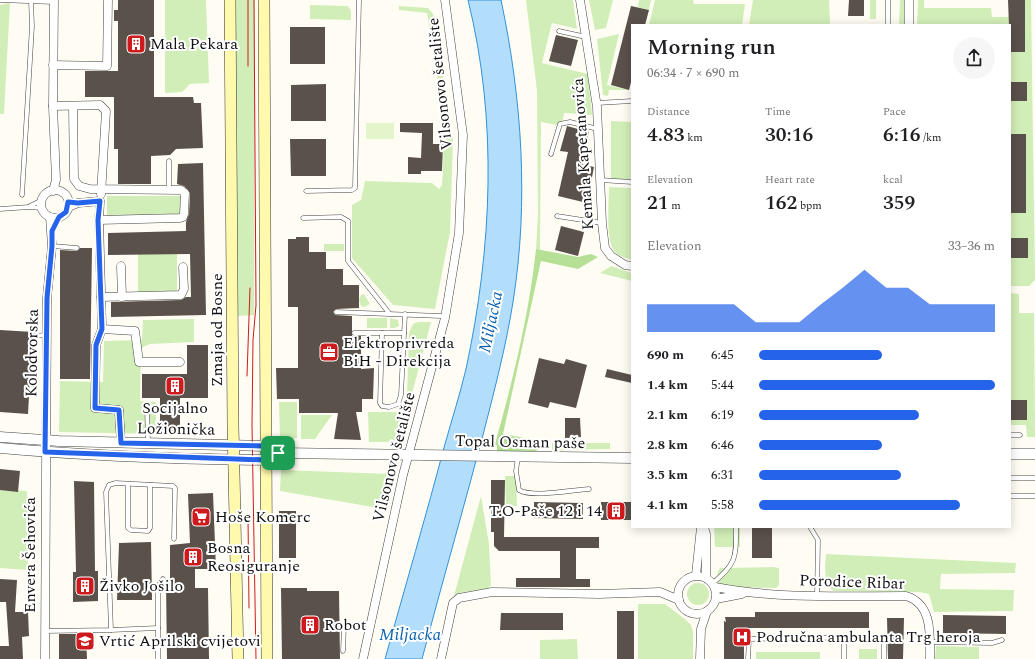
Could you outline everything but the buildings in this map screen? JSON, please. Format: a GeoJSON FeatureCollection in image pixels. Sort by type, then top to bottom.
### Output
{"type":"FeatureCollection","features":[{"type":"Feature","properties":{"kind":"main road","name":"Zmaja od Bosne"},"geometry":{"type":"LineString","coordinates":[[230,0],[233,460],[238,659]]}},
{"type":"Feature","properties":{"kind":"main road"},"geometry":{"type":"LineString","coordinates":[[264,0],[267,659]]}},
{"type":"Feature","properties":{"kind":"street"},"geometry":{"type":"LineString","coordinates":[[53,65],[108,66],[108,0]]}},
{"type":"Feature","properties":{"kind":"street","name":"Vilsonovo šetalište"},"geometry":{"type":"LineString","coordinates":[[363,659],[408,455],[445,318],[459,232],[462,135],[445,0]]}},
{"type":"Feature","properties":{"kind":"street","name":"Kemala Kapetanovića"},"geometry":{"type":"LineString","coordinates":[[580,0],[597,103],[602,223],[605,248],[611,256],[625,265],[631,266]]}},
{"type":"Feature","properties":{"kind":"street"},"geometry":{"type":"LineString","coordinates":[[909,0],[909,24]]}},
{"type":"Feature","properties":{"kind":"street"},"geometry":{"type":"LineString","coordinates":[[54,1],[53,106],[56,180],[53,191],[42,200],[42,208],[50,217],[59,217],[64,215],[68,205],[56,180]]}},
{"type":"Feature","properties":{"kind":"street"},"geometry":{"type":"LineString","coordinates":[[53,106],[74,107],[100,105],[106,111],[102,190],[98,220],[102,329],[96,345],[95,408],[119,410],[121,443]]}},
{"type":"Feature","properties":{"kind":"street"},"geometry":{"type":"LineString","coordinates":[[74,107],[74,179],[79,186],[102,190],[181,190],[185,193],[184,217],[98,220]]}},
{"type":"Feature","properties":{"kind":"street"},"geometry":{"type":"LineString","coordinates":[[53,191],[62,193]]}},
{"type":"Feature","properties":{"kind":"street"},"geometry":{"type":"LineString","coordinates":[[68,205],[100,201]]}},
{"type":"Feature","properties":{"kind":"street","name":"Kolodvorska"},"geometry":{"type":"LineString","coordinates":[[45,452],[47,298],[52,246],[50,217]]}},
{"type":"Feature","properties":{"kind":"street","name":"Kolodvorska"},"geometry":{"type":"LineString","coordinates":[[52,231],[59,217]]}},
{"type":"Feature","properties":{"kind":"street"},"geometry":{"type":"LineString","coordinates":[[121,266],[122,297]]}},
{"type":"Feature","properties":{"kind":"street"},"geometry":{"type":"LineString","coordinates":[[101,297],[181,295],[184,289],[183,267]]}},
{"type":"Feature","properties":{"kind":"street"},"geometry":{"type":"LineString","coordinates":[[102,329],[135,331],[139,362],[180,362]]}},
{"type":"Feature","properties":{"kind":"street","name":"Ložionička"},"geometry":{"type":"LineString","coordinates":[[0,437],[121,443],[266,446],[278,453],[408,455]]}},
{"type":"Feature","properties":{"kind":"street","name":"Ložionička"},"geometry":{"type":"LineString","coordinates":[[0,448],[45,452],[266,460]]}},
{"type":"Feature","properties":{"kind":"street","name":"Envera Šehovića"},"geometry":{"type":"LineString","coordinates":[[45,452],[45,659]]}},
{"type":"Feature","properties":{"kind":"street"},"geometry":{"type":"LineString","coordinates":[[266,460],[278,453]]}},
{"type":"Feature","properties":{"kind":"street"},"geometry":{"type":"LineString","coordinates":[[1011,454],[1035,454]]}},
{"type":"Feature","properties":{"kind":"street","name":"Topal Osman paše"},"geometry":{"type":"LineString","coordinates":[[408,455],[631,458]]}},
{"type":"Feature","properties":{"kind":"street"},"geometry":{"type":"LineString","coordinates":[[696,575],[703,528]]}},
{"type":"Feature","properties":{"kind":"street"},"geometry":{"type":"LineString","coordinates":[[703,528],[706,578]]}},
{"type":"Feature","properties":{"kind":"street"},"geometry":{"type":"LineString","coordinates":[[441,659],[453,603],[459,598],[492,592],[600,594],[660,592],[696,575],[706,578],[714,585],[716,599],[712,607],[707,611],[696,614],[684,608],[679,600],[679,590],[682,582]]}},
{"type":"Feature","properties":{"kind":"street","name":"Porodice Ribar"},"geometry":{"type":"LineString","coordinates":[[714,585],[748,592],[817,596],[906,596],[912,598],[922,605],[926,612],[930,642],[930,659]]}},
{"type":"Feature","properties":{"kind":"street"},"geometry":{"type":"LineString","coordinates":[[660,592],[679,600]]}},
{"type":"Feature","properties":{"kind":"street","name":"Porodice Ribar"},"geometry":{"type":"LineString","coordinates":[[716,599],[748,592]]}},
{"type":"Feature","properties":{"kind":"street"},"geometry":{"type":"LineString","coordinates":[[700,659],[701,629],[707,611]]}},
{"type":"Feature","properties":{"kind":"street"},"geometry":{"type":"LineString","coordinates":[[696,614],[701,629]]}},
{"type":"Feature","properties":{"kind":"lane"},"geometry":{"type":"LineString","coordinates":[[0,0],[31,2],[54,1]]}},
{"type":"Feature","properties":{"kind":"lane"},"geometry":{"type":"LineString","coordinates":[[306,191],[352,190],[355,188],[359,0]]}},
{"type":"Feature","properties":{"kind":"lane"},"geometry":{"type":"LineString","coordinates":[[888,0],[888,24]]}},
{"type":"Feature","properties":{"kind":"lane"},"geometry":{"type":"LineString","coordinates":[[22,195],[32,26],[31,2]]}},
{"type":"Feature","properties":{"kind":"lane"},"geometry":{"type":"LineString","coordinates":[[559,31],[586,37]]}},
{"type":"Feature","properties":{"kind":"lane"},"geometry":{"type":"LineString","coordinates":[[597,103],[631,101]]}},
{"type":"Feature","properties":{"kind":"lane"},"geometry":{"type":"LineString","coordinates":[[551,154],[560,124],[570,122],[598,129]]}},
{"type":"Feature","properties":{"kind":"lane"},"geometry":{"type":"LineString","coordinates":[[169,161],[169,190]]}},
{"type":"Feature","properties":{"kind":"lane"},"geometry":{"type":"LineString","coordinates":[[600,180],[631,182]]}},
{"type":"Feature","properties":{"kind":"lane"},"geometry":{"type":"LineString","coordinates":[[29,207],[42,200]]}},
{"type":"Feature","properties":{"kind":"lane"},"geometry":{"type":"LineString","coordinates":[[0,209],[29,207],[42,208]]}},
{"type":"Feature","properties":{"kind":"lane"},"geometry":{"type":"LineString","coordinates":[[557,216],[602,223]]}},
{"type":"Feature","properties":{"kind":"lane"},"geometry":{"type":"LineString","coordinates":[[303,218],[341,217],[348,221],[348,261],[389,313]]}},
{"type":"Feature","properties":{"kind":"lane"},"geometry":{"type":"LineString","coordinates":[[52,246],[77,248]]}},
{"type":"Feature","properties":{"kind":"lane"},"geometry":{"type":"LineString","coordinates":[[336,312],[389,313],[441,316],[445,318]]}},
{"type":"Feature","properties":{"kind":"lane"},"geometry":{"type":"LineString","coordinates":[[382,333],[380,403],[385,407],[398,404],[402,395],[405,314]]}},
{"type":"Feature","properties":{"kind":"lane"},"geometry":{"type":"LineString","coordinates":[[354,333],[404,333]]}},
{"type":"Feature","properties":{"kind":"lane"},"geometry":{"type":"LineString","coordinates":[[32,336],[46,335]]}},
{"type":"Feature","properties":{"kind":"lane"},"geometry":{"type":"LineString","coordinates":[[147,406],[148,443]]}},
{"type":"Feature","properties":{"kind":"lane"},"geometry":{"type":"LineString","coordinates":[[1011,435],[1020,435]]}},
{"type":"Feature","properties":{"kind":"lane"},"geometry":{"type":"LineString","coordinates":[[518,457],[516,471],[519,490],[522,492],[533,493],[589,489]]}},
{"type":"Feature","properties":{"kind":"lane"},"geometry":{"type":"LineString","coordinates":[[1011,478],[1035,478]]}},
{"type":"Feature","properties":{"kind":"lane"},"geometry":{"type":"LineString","coordinates":[[111,630],[106,492],[109,486],[112,484],[150,484],[173,486],[175,488],[174,539]]}},
{"type":"Feature","properties":{"kind":"lane"},"geometry":{"type":"LineString","coordinates":[[128,484],[128,528],[131,530],[148,531],[150,528],[150,484]]}},
{"type":"Feature","properties":{"kind":"lane"},"geometry":{"type":"LineString","coordinates":[[1011,496],[1035,496]]}},
{"type":"Feature","properties":{"kind":"lane"},"geometry":{"type":"LineString","coordinates":[[714,585],[732,565],[736,550],[736,528]]}},
{"type":"Feature","properties":{"kind":"lane"},"geometry":{"type":"LineString","coordinates":[[811,528],[818,540],[817,596]]}},
{"type":"Feature","properties":{"kind":"lane"},"geometry":{"type":"LineString","coordinates":[[158,659],[158,586],[163,579]]}},
{"type":"Feature","properties":{"kind":"lane"},"geometry":{"type":"LineString","coordinates":[[343,650],[344,626],[346,624],[370,624]]}},
{"type":"Feature","properties":{"kind":"lane"},"geometry":{"type":"LineString","coordinates":[[44,631],[158,628]]}},
{"type":"Feature","properties":{"kind":"lane"},"geometry":{"type":"LineString","coordinates":[[748,659],[749,639],[884,637],[884,659]]}},
{"type":"Feature","properties":{"kind":"lane"},"geometry":{"type":"LineString","coordinates":[[844,638],[844,659]]}},
{"type":"Feature","properties":{"kind":"lane"},"geometry":{"type":"LineString","coordinates":[[930,642],[992,643],[1002,640]]}},
{"type":"Feature","properties":{"kind":"green space"},"geometry":{"type":"Polygon","coordinates":[[[165,0],[206,0],[209,83],[190,84],[182,92],[165,93],[165,0]]]}},
{"type":"Feature","properties":{"kind":"green space"},"geometry":{"type":"Polygon","coordinates":[[[234,0],[255,0],[254,315],[237,316],[234,0]]]}},
{"type":"Feature","properties":{"kind":"green space"},"geometry":{"type":"Polygon","coordinates":[[[526,0],[573,0],[577,29],[552,23],[542,63],[588,74],[592,115],[564,113],[562,126],[541,122],[540,250],[536,249],[538,214],[537,91],[526,0]]]}},
{"type":"Feature","properties":{"kind":"green space"},"geometry":{"type":"Polygon","coordinates":[[[589,0],[613,0],[606,28],[595,30],[589,0]]]}},
{"type":"Feature","properties":{"kind":"green space"},"geometry":{"type":"Polygon","coordinates":[[[639,0],[651,0],[649,10],[638,7],[639,0]]]}},
{"type":"Feature","properties":{"kind":"green space"},"geometry":{"type":"Polygon","coordinates":[[[655,0],[693,0],[694,4],[745,4],[742,24],[649,24],[655,0]]]}},
{"type":"Feature","properties":{"kind":"green space"},"geometry":{"type":"Polygon","coordinates":[[[753,0],[829,0],[830,24],[749,24],[753,0]]]}},
{"type":"Feature","properties":{"kind":"green space"},"geometry":{"type":"Polygon","coordinates":[[[870,0],[876,0],[876,19],[870,19],[870,0]]]}},
{"type":"Feature","properties":{"kind":"green space"},"geometry":{"type":"Polygon","coordinates":[[[900,0],[904,0],[904,24],[899,24],[900,0]]]}},
{"type":"Feature","properties":{"kind":"green space"},"geometry":{"type":"Polygon","coordinates":[[[918,0],[924,0],[924,8],[991,8],[992,17],[1009,17],[1009,0],[1031,0],[1035,280],[1029,286],[1011,286],[1011,24],[917,24],[918,0]]]}},
{"type":"Feature","properties":{"kind":"green space"},"geometry":{"type":"Polygon","coordinates":[[[10,3],[4,114],[0,114],[0,5],[10,3]]]}},
{"type":"Feature","properties":{"kind":"green space"},"geometry":{"type":"Polygon","coordinates":[[[310,5],[348,6],[351,11],[351,20],[310,19],[310,5]]]}},
{"type":"Feature","properties":{"kind":"green space"},"geometry":{"type":"Polygon","coordinates":[[[399,6],[428,8],[433,14],[453,140],[450,232],[435,309],[393,305],[352,258],[352,205],[361,200],[365,181],[432,183],[439,189],[442,185],[442,121],[427,13],[399,10],[399,6]]]}},
{"type":"Feature","properties":{"kind":"green space"},"geometry":{"type":"Polygon","coordinates":[[[619,34],[607,85],[629,90],[609,90],[608,96],[603,95],[597,39],[619,34]]]}},
{"type":"Feature","properties":{"kind":"green space"},"geometry":{"type":"Polygon","coordinates":[[[611,121],[631,122],[631,182],[611,182],[611,121]]]}},
{"type":"Feature","properties":{"kind":"green space"},"geometry":{"type":"Polygon","coordinates":[[[366,123],[394,123],[394,139],[366,139],[366,123]]]}},
{"type":"Feature","properties":{"kind":"green space"},"geometry":{"type":"Polygon","coordinates":[[[609,187],[631,188],[631,260],[618,255],[612,247],[608,221],[609,187]]]}},
{"type":"Feature","properties":{"kind":"green space"},"geometry":{"type":"Polygon","coordinates":[[[107,196],[182,196],[183,214],[107,216],[107,196]]]}},
{"type":"Feature","properties":{"kind":"green space"},"geometry":{"type":"Polygon","coordinates":[[[324,244],[344,244],[344,251],[324,251],[324,244]]]}},
{"type":"Feature","properties":{"kind":"green space"},"geometry":{"type":"Polygon","coordinates":[[[177,249],[177,292],[138,293],[138,250],[177,249]]]}},
{"type":"Feature","properties":{"kind":"green space"},"geometry":{"type":"Polygon","coordinates":[[[536,249],[578,257],[591,254],[598,257],[578,269],[541,261],[503,434],[536,440],[538,449],[535,452],[497,453],[497,446],[495,444],[520,347],[536,249]]]}},
{"type":"Feature","properties":{"kind":"green space"},"geometry":{"type":"Polygon","coordinates":[[[611,266],[631,273],[631,281],[600,273],[611,266]]]}},
{"type":"Feature","properties":{"kind":"green space"},"geometry":{"type":"Polygon","coordinates":[[[1011,293],[1019,294],[1019,313],[1034,313],[1035,437],[1027,437],[1026,425],[1011,425],[1011,293]]]}},
{"type":"Feature","properties":{"kind":"green space"},"geometry":{"type":"Polygon","coordinates":[[[364,294],[370,304],[364,307],[361,306],[359,300],[361,295],[364,294]]]}},
{"type":"Feature","properties":{"kind":"green space"},"geometry":{"type":"Polygon","coordinates":[[[367,318],[387,318],[387,328],[367,328],[367,318]]]}},
{"type":"Feature","properties":{"kind":"green space"},"geometry":{"type":"Polygon","coordinates":[[[390,318],[398,320],[399,326],[390,328],[390,318]]]}},
{"type":"Feature","properties":{"kind":"green space"},"geometry":{"type":"Polygon","coordinates":[[[194,319],[194,342],[150,344],[141,348],[140,401],[156,402],[156,434],[59,432],[60,381],[103,382],[104,341],[142,340],[143,320],[194,319]]]}},
{"type":"Feature","properties":{"kind":"green space"},"geometry":{"type":"Polygon","coordinates":[[[418,322],[431,322],[401,435],[398,439],[388,442],[369,442],[368,412],[396,412],[402,407],[407,395],[409,333],[413,324],[418,322]]]}},
{"type":"Feature","properties":{"kind":"green space"},"geometry":{"type":"Polygon","coordinates":[[[279,402],[297,402],[297,438],[280,439],[279,402]]]}},
{"type":"Feature","properties":{"kind":"green space"},"geometry":{"type":"Polygon","coordinates":[[[301,415],[332,415],[315,439],[301,439],[301,415]]]}},
{"type":"Feature","properties":{"kind":"green space"},"geometry":{"type":"Polygon","coordinates":[[[552,443],[610,443],[610,449],[552,450],[552,443]]]}},
{"type":"Feature","properties":{"kind":"green space"},"geometry":{"type":"Polygon","coordinates":[[[281,470],[391,474],[384,509],[280,491],[281,470]]]}},
{"type":"Feature","properties":{"kind":"green space"},"geometry":{"type":"Polygon","coordinates":[[[505,476],[516,476],[517,506],[506,506],[505,476]]]}},
{"type":"Feature","properties":{"kind":"green space"},"geometry":{"type":"Polygon","coordinates":[[[0,489],[27,491],[28,570],[0,568],[0,489]]]}},
{"type":"Feature","properties":{"kind":"green space"},"geometry":{"type":"Polygon","coordinates":[[[481,496],[489,544],[491,585],[488,589],[464,592],[454,596],[481,496]]]}},
{"type":"Feature","properties":{"kind":"green space"},"geometry":{"type":"Polygon","coordinates":[[[714,528],[740,528],[740,547],[715,547],[714,528]]]}},
{"type":"Feature","properties":{"kind":"green space"},"geometry":{"type":"Polygon","coordinates":[[[826,554],[1016,563],[1015,573],[941,574],[940,589],[1014,590],[1013,611],[934,612],[929,594],[919,592],[834,591],[830,588],[826,579],[826,554]]]}},
{"type":"Feature","properties":{"kind":"green space"},"geometry":{"type":"Polygon","coordinates":[[[720,568],[779,568],[779,585],[776,588],[721,587],[717,580],[720,568]]]}},
{"type":"Feature","properties":{"kind":"green space"},"geometry":{"type":"Polygon","coordinates":[[[694,583],[702,583],[709,590],[709,598],[702,605],[694,605],[687,598],[687,590],[694,583]]]}},
{"type":"Feature","properties":{"kind":"green space"},"geometry":{"type":"Polygon","coordinates":[[[638,604],[665,604],[691,625],[693,632],[693,659],[638,659],[638,604]]]}},
{"type":"Feature","properties":{"kind":"green space"},"geometry":{"type":"Polygon","coordinates":[[[577,639],[578,659],[540,659],[540,640],[577,639]]]}},
{"type":"Feature","properties":{"kind":"green space"},"geometry":{"type":"Polygon","coordinates":[[[936,646],[979,647],[979,659],[935,659],[936,646]]]}},
{"type":"Feature","properties":{"kind":"green space"},"geometry":{"type":"Polygon","coordinates":[[[859,649],[877,649],[877,659],[859,659],[859,649]]]}},
{"type":"Feature","properties":{"kind":"green space"},"geometry":{"type":"Polygon","coordinates":[[[756,652],[820,652],[820,659],[756,659],[756,652]]]}},
{"type":"Feature","properties":{"kind":"water","name":"Miljacka"},"geometry":{"type":"Polygon","coordinates":[[[468,0],[501,0],[514,75],[521,151],[521,227],[518,264],[504,351],[422,659],[385,659],[464,378],[482,277],[488,184],[487,138],[484,92],[478,46],[468,0]]]}},
{"type":"Feature","properties":{"kind":"tram line"},"geometry":{"type":"LineString","coordinates":[[248,0],[248,66]]}},
{"type":"Feature","properties":{"kind":"tram line"},"geometry":{"type":"LineString","coordinates":[[254,0],[256,305],[253,340],[252,425],[256,659]]}},
{"type":"Feature","properties":{"kind":"tram line"},"geometry":{"type":"LineString","coordinates":[[247,376],[250,288]]}},
{"type":"Feature","properties":{"kind":"tram line"},"geometry":{"type":"LineString","coordinates":[[248,516],[249,608]]}},
{"type":"Feature","properties":{"kind":"place","name":"Mala Pekara"},"geometry":{"type":"Point","coordinates":[136,44]}},
{"type":"Feature","properties":{"kind":"place","name":"Elektroprivreda BiH - Direkcija"},"geometry":{"type":"Point","coordinates":[329,352]}},
{"type":"Feature","properties":{"kind":"place","name":"Socijalno"},"geometry":{"type":"Point","coordinates":[175,386]}},
{"type":"Feature","properties":{"kind":"place","name":"T.O-Paše 12 i 14"},"geometry":{"type":"Point","coordinates":[616,511]}},
{"type":"Feature","properties":{"kind":"place","name":"Hoše Komerc"},"geometry":{"type":"Point","coordinates":[201,517]}},
{"type":"Feature","properties":{"kind":"place","name":"Bosna Reosiguranje"},"geometry":{"type":"Point","coordinates":[193,557]}},
{"type":"Feature","properties":{"kind":"place","name":"Živko Jošilo"},"geometry":{"type":"Point","coordinates":[85,586]}},
{"type":"Feature","properties":{"kind":"place","name":"Robot"},"geometry":{"type":"Point","coordinates":[310,625]}},
{"type":"Feature","properties":{"kind":"place","name":"Područna ambulanta Trg heroja"},"geometry":{"type":"Point","coordinates":[742,637]}},
{"type":"Feature","properties":{"kind":"place","name":"Vrtić Aprilski cvijetovi"},"geometry":{"type":"Point","coordinates":[85,641]}},
{"type":"Feature","properties":{"kind":"route"},"geometry":{"type":"LineString","coordinates":[[100,201],[98,220],[102,329],[96,341],[95,408],[119,410],[121,443],[266,446],[278,453],[266,460],[45,452],[47,298],[52,231],[59,217],[64,215],[66,212],[69,205],[68,202],[78,203],[100,201]]}}]}
